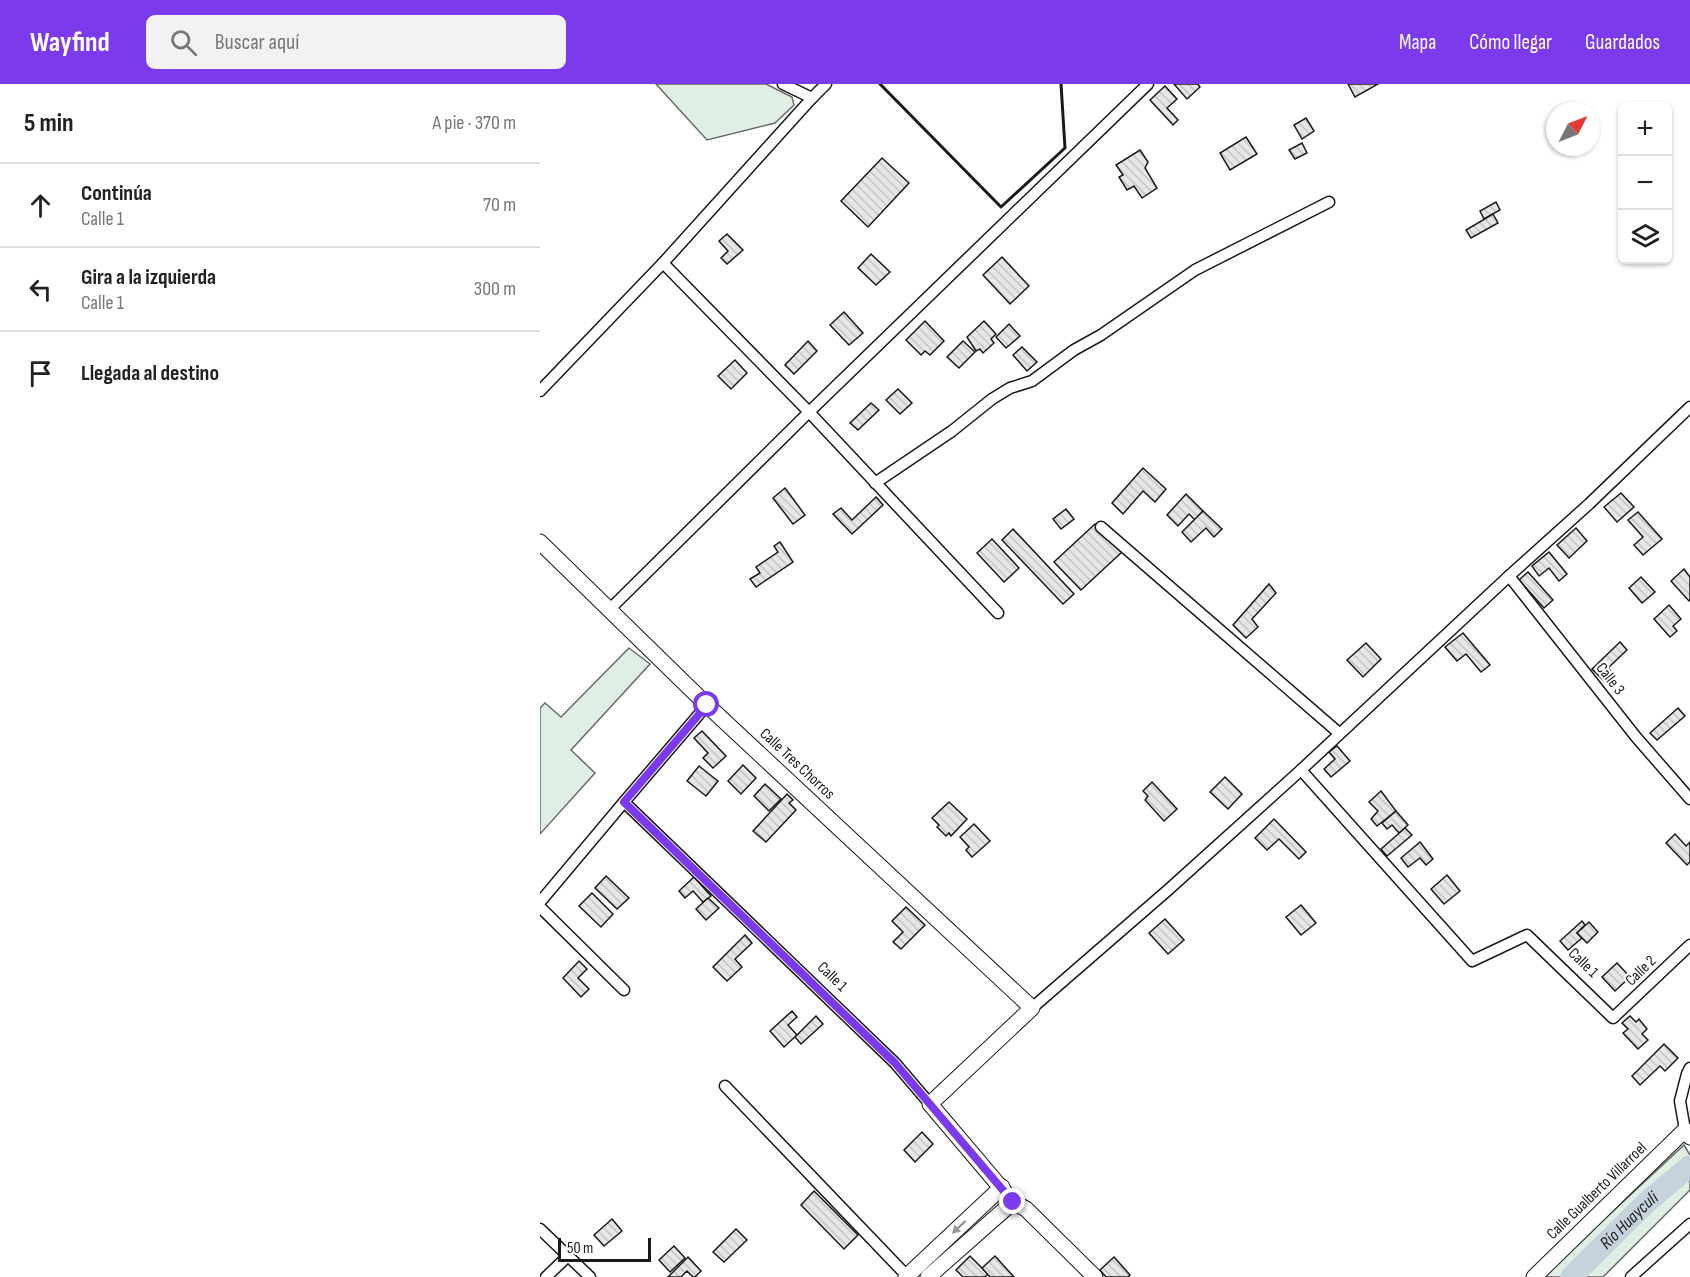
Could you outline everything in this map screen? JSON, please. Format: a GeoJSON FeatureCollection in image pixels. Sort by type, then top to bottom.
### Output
{"type":"FeatureCollection","features":[{"type":"Feature","properties":{"kind":"main road","name":"Calle Tres Chorros"},"geometry":{"type":"LineString","coordinates":[[540,542],[707,705],[1032,1008]]}},
{"type":"Feature","properties":{"kind":"main road"},"geometry":{"type":"LineString","coordinates":[[930,1104],[1032,1008]]}},
{"type":"Feature","properties":{"kind":"main road","name":"Calle 1"},"geometry":{"type":"LineString","coordinates":[[930,1104],[1013,1202],[1026,1209],[1095,1277]]}},
{"type":"Feature","properties":{"kind":"main road","name":"Calle Gualberto Villarroel"},"geometry":{"type":"LineString","coordinates":[[1534,1277],[1688,1133]]}},
{"type":"Feature","properties":{"kind":"main road"},"geometry":{"type":"LineString","coordinates":[[907,1277],[1002,1187]]}},
{"type":"Feature","properties":{"kind":"main road"},"geometry":{"type":"LineString","coordinates":[[928,1277],[1013,1202]]}},
{"type":"Feature","properties":{"kind":"street"},"geometry":{"type":"LineString","coordinates":[[783,84],[812,98]]}},
{"type":"Feature","properties":{"kind":"street"},"geometry":{"type":"LineString","coordinates":[[540,391],[663,263],[826,84]]}},
{"type":"Feature","properties":{"kind":"street"},"geometry":{"type":"LineString","coordinates":[[610,609],[809,412],[1148,84]]}},
{"type":"Feature","properties":{"kind":"street"},"geometry":{"type":"LineString","coordinates":[[875,483],[951,431],[992,399],[1010,388],[1032,381],[1074,350],[1101,335],[1195,270],[1329,202]]}},
{"type":"Feature","properties":{"kind":"street"},"geometry":{"type":"LineString","coordinates":[[663,263],[809,412],[998,613]]}},
{"type":"Feature","properties":{"kind":"street"},"geometry":{"type":"LineString","coordinates":[[1032,1008],[1168,891],[1301,770],[1589,504],[1690,407]]}},
{"type":"Feature","properties":{"kind":"street"},"geometry":{"type":"LineString","coordinates":[[1101,527],[1339,733]]}},
{"type":"Feature","properties":{"kind":"street","name":"Calle 3"},"geometry":{"type":"LineString","coordinates":[[1509,576],[1636,737],[1690,799]]}},
{"type":"Feature","properties":{"kind":"street"},"geometry":{"type":"LineString","coordinates":[[542,895],[707,705]]}},
{"type":"Feature","properties":{"kind":"street","name":"Calle 1"},"geometry":{"type":"LineString","coordinates":[[1301,770],[1472,961],[1527,935],[1614,1018]]}},
{"type":"Feature","properties":{"kind":"street","name":"Calle 1"},"geometry":{"type":"LineString","coordinates":[[624,802],[895,1063],[930,1104]]}},
{"type":"Feature","properties":{"kind":"street"},"geometry":{"type":"LineString","coordinates":[[540,907],[624,990]]}},
{"type":"Feature","properties":{"kind":"street","name":"Calle 2"},"geometry":{"type":"LineString","coordinates":[[1614,1018],[1690,945]]}},
{"type":"Feature","properties":{"kind":"street","name":"Calle Gualberto Villarroel"},"geometry":{"type":"LineString","coordinates":[[1688,1133],[1680,1101],[1690,1068]]}},
{"type":"Feature","properties":{"kind":"street"},"geometry":{"type":"LineString","coordinates":[[725,1086],[907,1277]]}},
{"type":"Feature","properties":{"kind":"street"},"geometry":{"type":"LineString","coordinates":[[1631,1277],[1690,1224]]}},
{"type":"Feature","properties":{"kind":"street"},"geometry":{"type":"LineString","coordinates":[[540,1229],[590,1277]]}},
{"type":"Feature","properties":{"kind":"street"},"geometry":{"type":"LineString","coordinates":[[546,1277],[568,1256]]}},
{"type":"Feature","properties":{"kind":"green space"},"geometry":{"type":"Polygon","coordinates":[[[656,84],[766,84],[792,97],[794,105],[775,123],[707,140],[656,84]]]}},
{"type":"Feature","properties":{"kind":"green space"},"geometry":{"type":"Polygon","coordinates":[[[629,648],[650,664],[571,750],[595,773],[540,834],[540,708],[545,703],[561,717],[629,648]]]}},
{"type":"Feature","properties":{"kind":"green space"},"geometry":{"type":"Polygon","coordinates":[[[1684,1145],[1690,1155],[1690,1190],[1603,1277],[1542,1277],[1684,1145]]]}},
{"type":"Feature","properties":{"kind":"building"},"geometry":{"type":"Polygon","coordinates":[[[1174,84],[1198,84],[1200,87],[1187,99],[1174,84]]]}},
{"type":"Feature","properties":{"kind":"building"},"geometry":{"type":"Polygon","coordinates":[[[1348,84],[1378,84],[1355,97],[1348,84]]]}},
{"type":"Feature","properties":{"kind":"building"},"geometry":{"type":"Polygon","coordinates":[[[1165,86],[1177,99],[1167,108],[1178,120],[1173,125],[1150,100],[1165,86]]]}},
{"type":"Feature","properties":{"kind":"building"},"geometry":{"type":"Polygon","coordinates":[[[1306,118],[1314,131],[1302,139],[1294,125],[1306,118]]]}},
{"type":"Feature","properties":{"kind":"building"},"geometry":{"type":"Polygon","coordinates":[[[1246,137],[1257,154],[1230,170],[1220,153],[1246,137]]]}},
{"type":"Feature","properties":{"kind":"building"},"geometry":{"type":"Polygon","coordinates":[[[1302,143],[1307,153],[1295,159],[1289,150],[1302,143]]]}},
{"type":"Feature","properties":{"kind":"building"},"geometry":{"type":"Polygon","coordinates":[[[1140,150],[1148,162],[1145,168],[1157,188],[1142,198],[1134,186],[1127,190],[1119,177],[1123,175],[1116,165],[1140,150]]]}},
{"type":"Feature","properties":{"kind":"building"},"geometry":{"type":"Polygon","coordinates":[[[882,158],[909,183],[868,227],[841,201],[882,158]]]}},
{"type":"Feature","properties":{"kind":"building"},"geometry":{"type":"Polygon","coordinates":[[[1496,202],[1500,210],[1484,219],[1480,211],[1496,202]]]}},
{"type":"Feature","properties":{"kind":"building"},"geometry":{"type":"Polygon","coordinates":[[[1493,214],[1498,223],[1471,238],[1466,230],[1493,214]]]}},
{"type":"Feature","properties":{"kind":"building"},"geometry":{"type":"Polygon","coordinates":[[[727,234],[743,250],[727,264],[721,258],[728,251],[719,241],[727,234]]]}},
{"type":"Feature","properties":{"kind":"building"},"geometry":{"type":"Polygon","coordinates":[[[871,254],[890,272],[876,285],[858,268],[871,254]]]}},
{"type":"Feature","properties":{"kind":"building"},"geometry":{"type":"Polygon","coordinates":[[[1002,257],[1029,286],[1010,304],[983,275],[1002,257]]]}},
{"type":"Feature","properties":{"kind":"building"},"geometry":{"type":"Polygon","coordinates":[[[844,312],[863,333],[849,345],[830,325],[844,312]]]}},
{"type":"Feature","properties":{"kind":"building"},"geometry":{"type":"Polygon","coordinates":[[[925,321],[944,341],[930,355],[925,351],[921,355],[906,340],[925,321]]]}},
{"type":"Feature","properties":{"kind":"building"},"geometry":{"type":"Polygon","coordinates":[[[984,321],[996,334],[991,339],[994,343],[983,353],[980,349],[976,351],[967,337],[984,321]]]}},
{"type":"Feature","properties":{"kind":"building"},"geometry":{"type":"Polygon","coordinates":[[[1009,324],[1020,336],[1006,348],[996,337],[1009,324]]]}},
{"type":"Feature","properties":{"kind":"building"},"geometry":{"type":"Polygon","coordinates":[[[808,341],[817,351],[794,374],[785,365],[808,341]]]}},
{"type":"Feature","properties":{"kind":"building"},"geometry":{"type":"Polygon","coordinates":[[[963,341],[975,352],[959,368],[947,357],[963,341]]]}},
{"type":"Feature","properties":{"kind":"building"},"geometry":{"type":"Polygon","coordinates":[[[1022,347],[1037,362],[1027,371],[1013,355],[1022,347]]]}},
{"type":"Feature","properties":{"kind":"building"},"geometry":{"type":"Polygon","coordinates":[[[735,360],[747,373],[731,389],[718,376],[735,360]]]}},
{"type":"Feature","properties":{"kind":"building"},"geometry":{"type":"Polygon","coordinates":[[[898,389],[912,403],[900,414],[886,400],[898,389]]]}},
{"type":"Feature","properties":{"kind":"building"},"geometry":{"type":"Polygon","coordinates":[[[871,403],[879,410],[858,430],[850,423],[871,403]]]}},
{"type":"Feature","properties":{"kind":"building"},"geometry":{"type":"Polygon","coordinates":[[[1143,468],[1166,489],[1155,502],[1143,491],[1123,514],[1112,503],[1143,468]]]}},
{"type":"Feature","properties":{"kind":"building"},"geometry":{"type":"Polygon","coordinates":[[[785,488],[805,515],[793,524],[773,498],[785,488]]]}},
{"type":"Feature","properties":{"kind":"building"},"geometry":{"type":"Polygon","coordinates":[[[1621,493],[1634,507],[1617,522],[1604,507],[1621,493]]]}},
{"type":"Feature","properties":{"kind":"building"},"geometry":{"type":"Polygon","coordinates":[[[1186,494],[1203,511],[1195,520],[1189,514],[1178,526],[1167,515],[1186,494]]]}},
{"type":"Feature","properties":{"kind":"building"},"geometry":{"type":"Polygon","coordinates":[[[876,497],[883,505],[852,534],[833,514],[841,508],[852,520],[876,497]]]}},
{"type":"Feature","properties":{"kind":"building"},"geometry":{"type":"Polygon","coordinates":[[[1066,509],[1074,519],[1061,529],[1053,519],[1066,509]]]}},
{"type":"Feature","properties":{"kind":"building"},"geometry":{"type":"Polygon","coordinates":[[[1203,511],[1222,529],[1214,537],[1206,528],[1191,542],[1182,532],[1203,511]]]}},
{"type":"Feature","properties":{"kind":"building"},"geometry":{"type":"Polygon","coordinates":[[[1638,512],[1662,539],[1643,555],[1634,545],[1643,537],[1628,520],[1638,512]]]}},
{"type":"Feature","properties":{"kind":"building"},"geometry":{"type":"Polygon","coordinates":[[[1095,524],[1122,552],[1081,590],[1054,562],[1095,524]]]}},
{"type":"Feature","properties":{"kind":"building"},"geometry":{"type":"Polygon","coordinates":[[[1576,528],[1587,541],[1569,558],[1557,545],[1576,528]]]}},
{"type":"Feature","properties":{"kind":"building"},"geometry":{"type":"Polygon","coordinates":[[[1013,529],[1074,594],[1063,604],[1002,540],[1013,529]]]}},
{"type":"Feature","properties":{"kind":"building"},"geometry":{"type":"Polygon","coordinates":[[[992,539],[1019,568],[1004,582],[977,553],[992,539]]]}},
{"type":"Feature","properties":{"kind":"building"},"geometry":{"type":"Polygon","coordinates":[[[780,542],[793,562],[756,587],[750,579],[760,573],[756,567],[778,552],[774,546],[780,542]]]}},
{"type":"Feature","properties":{"kind":"building"},"geometry":{"type":"Polygon","coordinates":[[[1549,552],[1567,574],[1559,581],[1549,568],[1539,576],[1532,566],[1549,552]]]}},
{"type":"Feature","properties":{"kind":"building"},"geometry":{"type":"Polygon","coordinates":[[[1684,569],[1690,577],[1689,601],[1671,581],[1684,569]]]}},
{"type":"Feature","properties":{"kind":"building"},"geometry":{"type":"Polygon","coordinates":[[[1528,572],[1553,600],[1544,608],[1519,580],[1528,572]]]}},
{"type":"Feature","properties":{"kind":"building"},"geometry":{"type":"Polygon","coordinates":[[[1641,577],[1655,592],[1642,603],[1629,588],[1641,577]]]}},
{"type":"Feature","properties":{"kind":"building"},"geometry":{"type":"Polygon","coordinates":[[[1269,584],[1276,593],[1252,619],[1258,627],[1246,638],[1233,625],[1269,584]]]}},
{"type":"Feature","properties":{"kind":"building"},"geometry":{"type":"Polygon","coordinates":[[[1669,605],[1681,619],[1673,626],[1677,631],[1670,637],[1654,619],[1669,605]]]}},
{"type":"Feature","properties":{"kind":"building"},"geometry":{"type":"Polygon","coordinates":[[[1463,633],[1490,665],[1481,672],[1466,654],[1457,661],[1445,647],[1463,633]]]}},
{"type":"Feature","properties":{"kind":"building"},"geometry":{"type":"Polygon","coordinates":[[[1620,642],[1627,650],[1608,668],[1616,677],[1608,685],[1592,669],[1620,642]]]}},
{"type":"Feature","properties":{"kind":"building"},"geometry":{"type":"Polygon","coordinates":[[[1366,643],[1381,659],[1363,677],[1347,660],[1366,643]]]}},
{"type":"Feature","properties":{"kind":"building"},"geometry":{"type":"Polygon","coordinates":[[[1678,708],[1685,716],[1657,740],[1650,733],[1678,708]]]}},
{"type":"Feature","properties":{"kind":"building"},"geometry":{"type":"Polygon","coordinates":[[[702,731],[726,756],[713,768],[703,758],[708,753],[694,738],[702,731]]]}},
{"type":"Feature","properties":{"kind":"building"},"geometry":{"type":"Polygon","coordinates":[[[1337,746],[1350,761],[1331,777],[1324,769],[1335,759],[1329,752],[1337,746]]]}},
{"type":"Feature","properties":{"kind":"building"},"geometry":{"type":"Polygon","coordinates":[[[743,765],[756,778],[741,794],[728,781],[743,765]]]}},
{"type":"Feature","properties":{"kind":"building"},"geometry":{"type":"Polygon","coordinates":[[[699,766],[718,781],[706,796],[687,781],[699,766]]]}},
{"type":"Feature","properties":{"kind":"building"},"geometry":{"type":"Polygon","coordinates":[[[1225,777],[1242,794],[1228,809],[1210,792],[1225,777]]]}},
{"type":"Feature","properties":{"kind":"building"},"geometry":{"type":"Polygon","coordinates":[[[1152,782],[1177,809],[1164,821],[1145,800],[1148,796],[1143,791],[1152,782]]]}},
{"type":"Feature","properties":{"kind":"building"},"geometry":{"type":"Polygon","coordinates":[[[765,784],[781,799],[769,811],[754,796],[765,784]]]}},
{"type":"Feature","properties":{"kind":"building"},"geometry":{"type":"Polygon","coordinates":[[[1381,791],[1396,811],[1377,826],[1371,819],[1378,811],[1369,802],[1381,791]]]}},
{"type":"Feature","properties":{"kind":"building"},"geometry":{"type":"Polygon","coordinates":[[[787,794],[793,800],[789,803],[796,810],[766,842],[753,831],[787,794]]]}},
{"type":"Feature","properties":{"kind":"building"},"geometry":{"type":"Polygon","coordinates":[[[949,802],[967,819],[951,836],[949,833],[946,836],[932,818],[949,802]]]}},
{"type":"Feature","properties":{"kind":"building"},"geometry":{"type":"Polygon","coordinates":[[[1396,811],[1408,825],[1399,833],[1392,825],[1387,829],[1382,823],[1396,811]]]}},
{"type":"Feature","properties":{"kind":"building"},"geometry":{"type":"Polygon","coordinates":[[[1274,819],[1306,852],[1299,859],[1279,839],[1267,850],[1255,838],[1274,819]]]}},
{"type":"Feature","properties":{"kind":"building"},"geometry":{"type":"Polygon","coordinates":[[[974,824],[990,841],[972,857],[966,850],[969,847],[960,837],[974,824]]]}},
{"type":"Feature","properties":{"kind":"building"},"geometry":{"type":"Polygon","coordinates":[[[1405,828],[1412,835],[1387,856],[1381,849],[1405,828]]]}},
{"type":"Feature","properties":{"kind":"building"},"geometry":{"type":"Polygon","coordinates":[[[1675,834],[1686,846],[1690,842],[1690,862],[1687,865],[1666,843],[1675,834]]]}},
{"type":"Feature","properties":{"kind":"building"},"geometry":{"type":"Polygon","coordinates":[[[1420,842],[1433,859],[1426,865],[1420,858],[1408,867],[1401,858],[1420,842]]]}},
{"type":"Feature","properties":{"kind":"building"},"geometry":{"type":"Polygon","coordinates":[[[1447,875],[1460,891],[1444,904],[1431,889],[1447,875]]]}},
{"type":"Feature","properties":{"kind":"building"},"geometry":{"type":"Polygon","coordinates":[[[606,876],[629,898],[617,909],[595,888],[606,876]]]}},
{"type":"Feature","properties":{"kind":"building"},"geometry":{"type":"Polygon","coordinates":[[[694,877],[711,896],[703,902],[693,891],[685,898],[679,891],[694,877]]]}},
{"type":"Feature","properties":{"kind":"building"},"geometry":{"type":"Polygon","coordinates":[[[592,893],[613,914],[601,927],[579,906],[592,893]]]}},
{"type":"Feature","properties":{"kind":"building"},"geometry":{"type":"Polygon","coordinates":[[[708,898],[719,908],[706,920],[696,909],[708,898]]]}},
{"type":"Feature","properties":{"kind":"building"},"geometry":{"type":"Polygon","coordinates":[[[1301,905],[1316,923],[1301,935],[1286,917],[1301,905]]]}},
{"type":"Feature","properties":{"kind":"building"},"geometry":{"type":"Polygon","coordinates":[[[906,907],[925,925],[901,949],[893,942],[903,932],[892,921],[906,907]]]}},
{"type":"Feature","properties":{"kind":"building"},"geometry":{"type":"Polygon","coordinates":[[[1165,919],[1184,940],[1168,954],[1149,933],[1165,919]]]}},
{"type":"Feature","properties":{"kind":"building"},"geometry":{"type":"Polygon","coordinates":[[[1582,921],[1585,925],[1577,933],[1582,938],[1568,950],[1560,941],[1582,921]]]}},
{"type":"Feature","properties":{"kind":"building"},"geometry":{"type":"Polygon","coordinates":[[[1589,922],[1598,932],[1587,943],[1577,933],[1589,922]]]}},
{"type":"Feature","properties":{"kind":"building"},"geometry":{"type":"Polygon","coordinates":[[[745,935],[752,943],[735,959],[742,967],[727,981],[713,967],[745,935]]]}},
{"type":"Feature","properties":{"kind":"building"},"geometry":{"type":"Polygon","coordinates":[[[579,961],[587,969],[578,978],[589,989],[581,997],[563,978],[579,961]]]}},
{"type":"Feature","properties":{"kind":"building"},"geometry":{"type":"Polygon","coordinates":[[[1617,963],[1630,977],[1615,991],[1602,977],[1617,963]]]}},
{"type":"Feature","properties":{"kind":"building"},"geometry":{"type":"Polygon","coordinates":[[[792,1011],[797,1017],[788,1025],[797,1035],[784,1047],[770,1031],[792,1011]]]}},
{"type":"Feature","properties":{"kind":"building"},"geometry":{"type":"Polygon","coordinates":[[[816,1016],[823,1024],[801,1044],[795,1037],[816,1016]]]}},
{"type":"Feature","properties":{"kind":"building"},"geometry":{"type":"Polygon","coordinates":[[[1630,1016],[1636,1022],[1639,1019],[1647,1029],[1642,1034],[1648,1040],[1638,1049],[1623,1033],[1628,1029],[1622,1023],[1630,1016]]]}},
{"type":"Feature","properties":{"kind":"building"},"geometry":{"type":"Polygon","coordinates":[[[1664,1044],[1678,1058],[1665,1071],[1660,1066],[1640,1085],[1632,1076],[1664,1044]]]}},
{"type":"Feature","properties":{"kind":"building"},"geometry":{"type":"Polygon","coordinates":[[[922,1132],[933,1144],[915,1162],[904,1150],[922,1132]]]}},
{"type":"Feature","properties":{"kind":"building"},"geometry":{"type":"Polygon","coordinates":[[[814,1191],[858,1235],[844,1249],[801,1205],[814,1191]]]}},
{"type":"Feature","properties":{"kind":"building"},"geometry":{"type":"Polygon","coordinates":[[[612,1219],[622,1231],[604,1246],[594,1235],[612,1219]]]}},
{"type":"Feature","properties":{"kind":"building"},"geometry":{"type":"Polygon","coordinates":[[[736,1229],[747,1240],[724,1262],[713,1252],[736,1229]]]}},
{"type":"Feature","properties":{"kind":"building"},"geometry":{"type":"Polygon","coordinates":[[[674,1246],[685,1258],[670,1272],[659,1260],[674,1246]]]}},
{"type":"Feature","properties":{"kind":"building"},"geometry":{"type":"Polygon","coordinates":[[[970,1256],[988,1274],[985,1277],[963,1277],[956,1270],[970,1256]]]}},
{"type":"Feature","properties":{"kind":"building"},"geometry":{"type":"Polygon","coordinates":[[[995,1256],[1014,1277],[990,1277],[982,1268],[995,1256]]]}},
{"type":"Feature","properties":{"kind":"building"},"geometry":{"type":"Polygon","coordinates":[[[688,1257],[701,1271],[695,1277],[687,1271],[681,1277],[668,1277],[688,1257]]]}},
{"type":"Feature","properties":{"kind":"building"},"geometry":{"type":"Polygon","coordinates":[[[1114,1257],[1130,1275],[1128,1277],[1106,1277],[1100,1270],[1114,1257]]]}},
{"type":"Feature","properties":{"kind":"waterway","name":"Río Huayculi"},"geometry":{"type":"LineString","coordinates":[[1571,1277],[1647,1202],[1690,1166]]}},
{"type":"Feature","properties":{"kind":"wall"},"geometry":{"type":"LineString","coordinates":[[880,84],[1001,207],[1065,148],[1061,84]]}},
{"type":"Feature","properties":{"kind":"route"},"geometry":{"type":"LineString","coordinates":[[707,705],[624,802],[895,1063],[1013,1202]]}}]}
